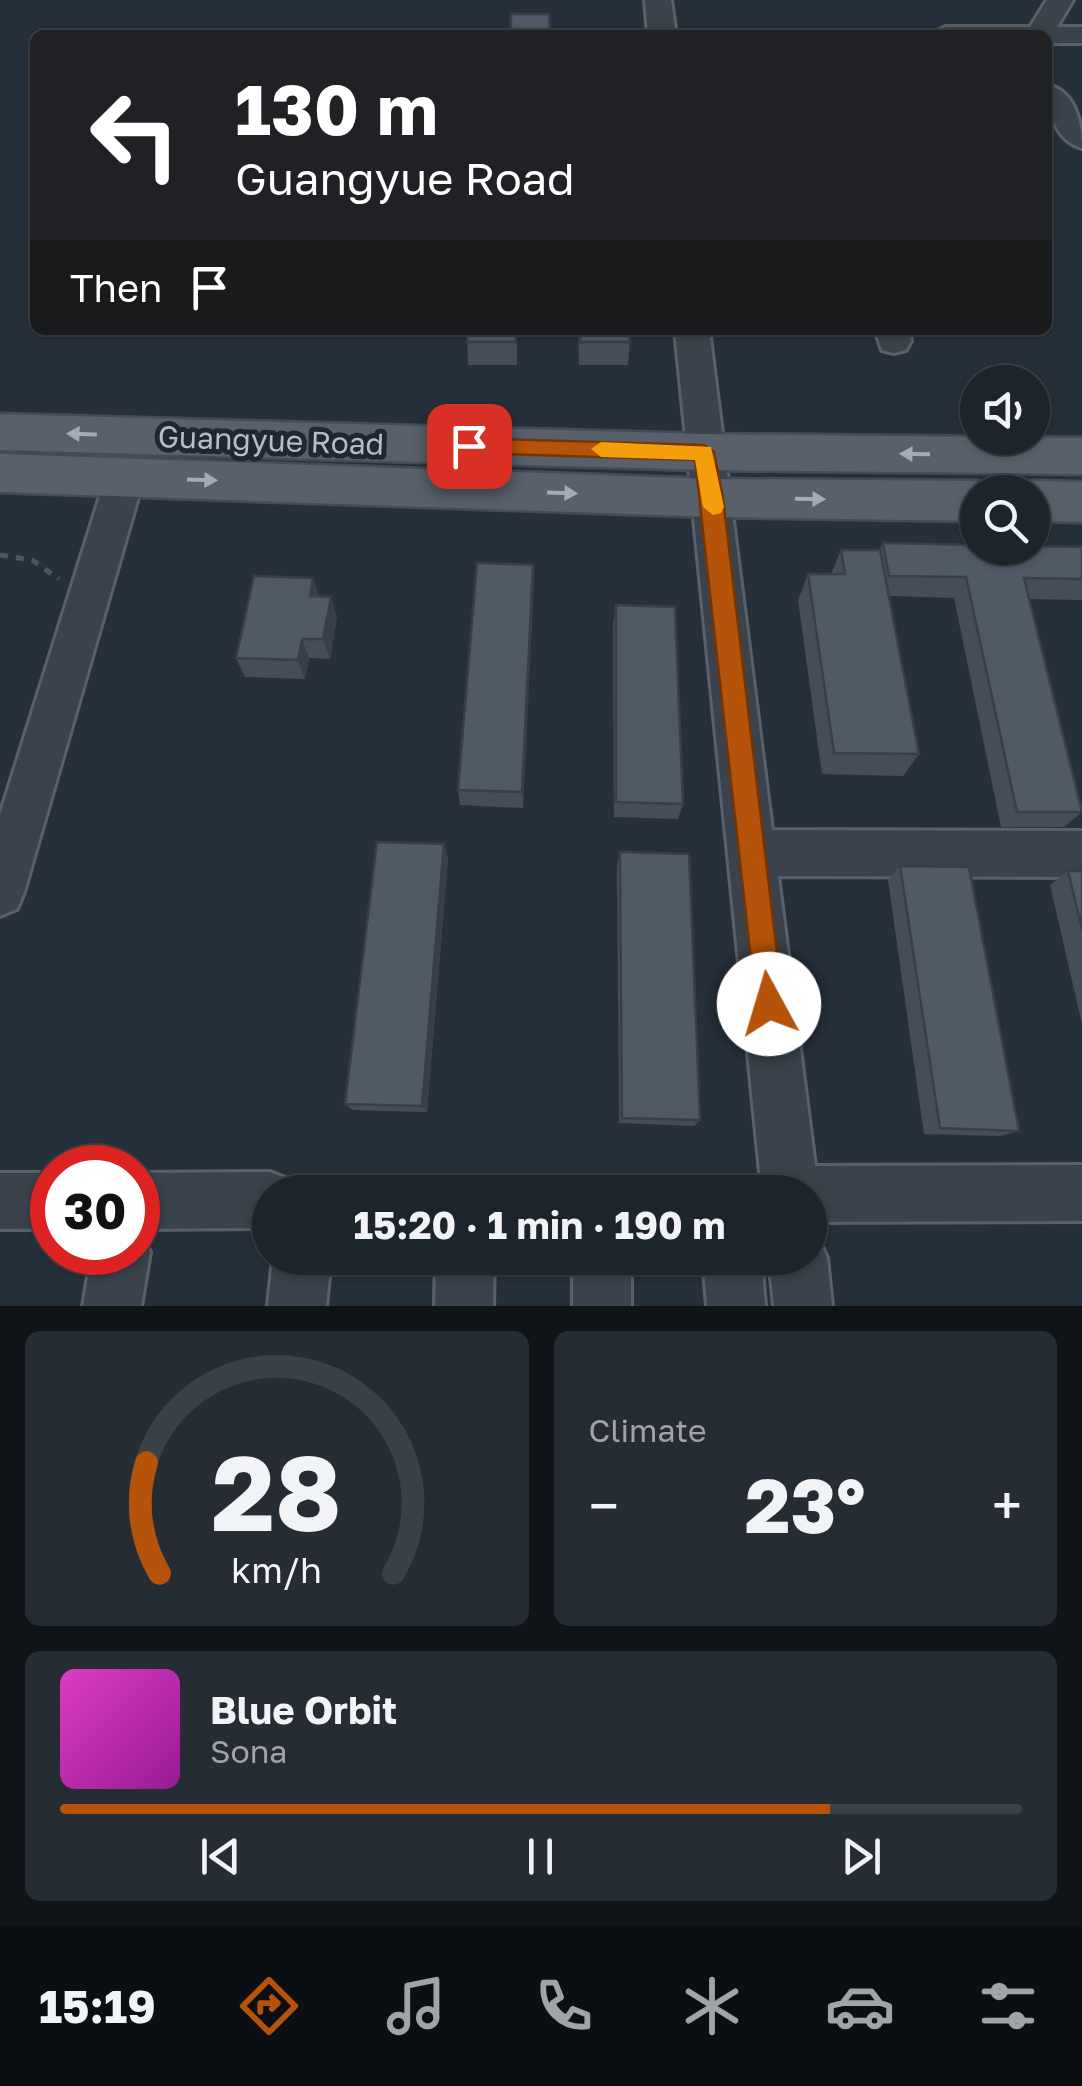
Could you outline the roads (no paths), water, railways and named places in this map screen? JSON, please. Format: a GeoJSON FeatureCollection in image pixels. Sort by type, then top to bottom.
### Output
{"type":"FeatureCollection","features":[{"type":"Feature","properties":{"kind":"main road","name":"Guangyue Road"},"geometry":{"type":"LineString","coordinates":[[0,432],[708,475],[960,498]]}},
{"type":"Feature","properties":{"kind":"main road","name":"Guangyue Road"},"geometry":{"type":"LineString","coordinates":[[0,473],[125,477],[708,475],[1082,456]]}},
{"type":"Feature","properties":{"kind":"main road"},"geometry":{"type":"LineString","coordinates":[[1050,501],[1082,502]]}},
{"type":"Feature","properties":{"kind":"street"},"geometry":{"type":"LineString","coordinates":[[658,0],[661,30]]}},
{"type":"Feature","properties":{"kind":"street"},"geometry":{"type":"LineString","coordinates":[[1041,30],[1060,0]]}},
{"type":"Feature","properties":{"kind":"street"},"geometry":{"type":"LineString","coordinates":[[1052,34],[1082,35]]}},
{"type":"Feature","properties":{"kind":"street"},"geometry":{"type":"LineString","coordinates":[[1052,99],[1082,140]]}},
{"type":"Feature","properties":{"kind":"street"},"geometry":{"type":"LineString","coordinates":[[693,335],[788,1175]]}},
{"type":"Feature","properties":{"kind":"street"},"geometry":{"type":"LineString","coordinates":[[0,892],[17,781],[85,608],[125,477]]}},
{"type":"Feature","properties":{"kind":"street"},"geometry":{"type":"LineString","coordinates":[[752,853],[1082,854]]}},
{"type":"Feature","properties":{"kind":"street"},"geometry":{"type":"LineString","coordinates":[[827,1194],[1082,1193]]}},
{"type":"Feature","properties":{"kind":"street"},"geometry":{"type":"LineString","coordinates":[[160,1200],[252,1200]]}},
{"type":"Feature","properties":{"kind":"street"},"geometry":{"type":"LineString","coordinates":[[0,1201],[30,1201]]}},
{"type":"Feature","properties":{"kind":"street"},"geometry":{"type":"LineString","coordinates":[[112,1306],[118,1275]]}},
{"type":"Feature","properties":{"kind":"street"},"geometry":{"type":"LineString","coordinates":[[297,1306],[300,1275]]}},
{"type":"Feature","properties":{"kind":"street"},"geometry":{"type":"LineString","coordinates":[[464,1306],[465,1275]]}},
{"type":"Feature","properties":{"kind":"street"},"geometry":{"type":"LineString","coordinates":[[602,1275],[602,1306]]}},
{"type":"Feature","properties":{"kind":"street"},"geometry":{"type":"LineString","coordinates":[[733,1275],[736,1306]]}},
{"type":"Feature","properties":{"kind":"street"},"geometry":{"type":"LineString","coordinates":[[800,1275],[803,1306]]}}]}
